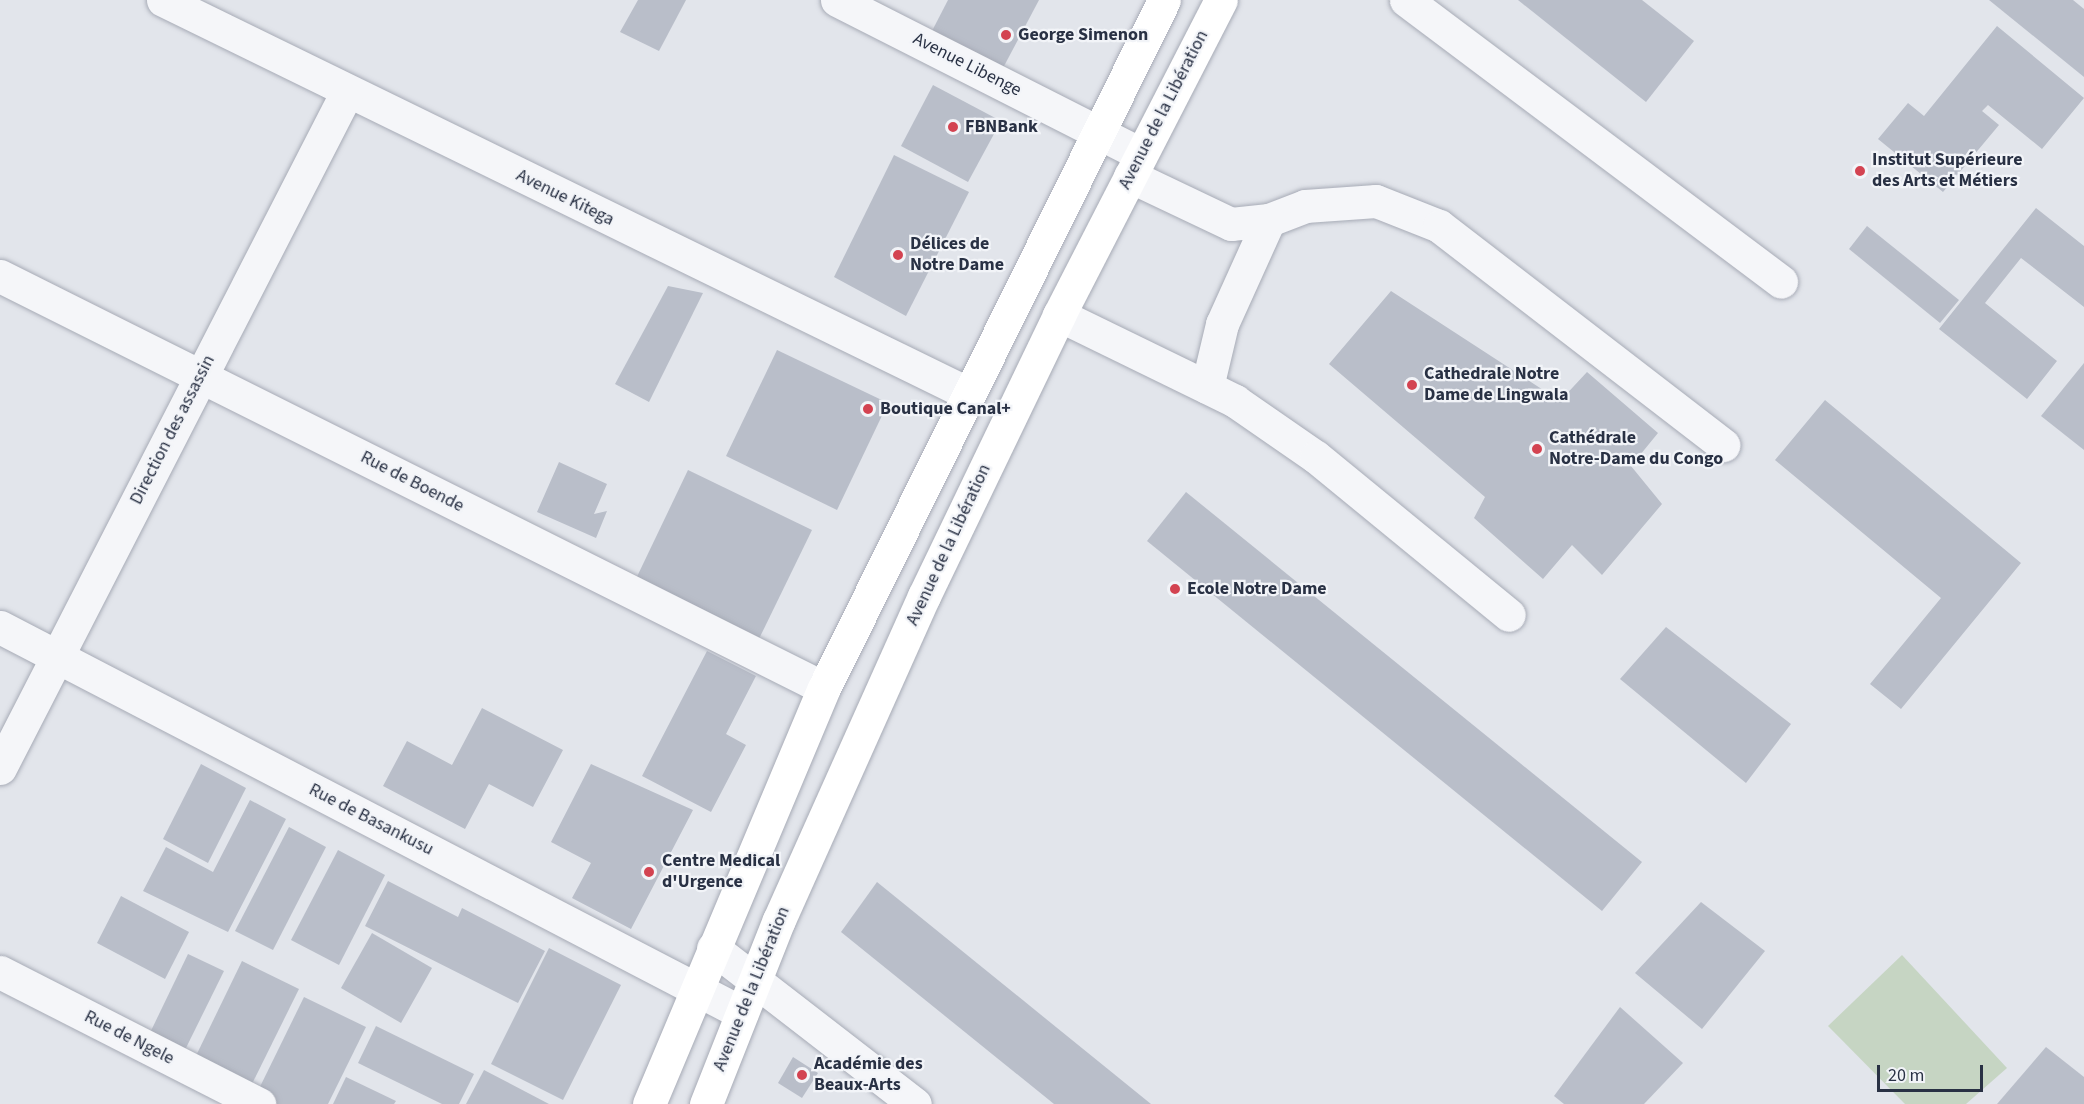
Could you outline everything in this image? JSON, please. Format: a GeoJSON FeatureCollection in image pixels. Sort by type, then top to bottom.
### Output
{"type":"FeatureCollection","features":[{"type":"Feature","properties":{"kind":"main road"},"geometry":{"type":"LineString","coordinates":[[649,1104],[695,988],[824,688],[1096,131],[1164,0]]}},
{"type":"Feature","properties":{"kind":"main road","name":"Avenue de la Libération"},"geometry":{"type":"LineString","coordinates":[[706,1104],[756,976],[924,596],[1059,315],[1221,0]]}},
{"type":"Feature","properties":{"kind":"street","name":"Avenue Kitega"},"geometry":{"type":"LineString","coordinates":[[163,0],[347,92],[969,394]]}},
{"type":"Feature","properties":{"kind":"street","name":"Avenue Libenge"},"geometry":{"type":"LineString","coordinates":[[837,0],[1096,131],[1136,165],[1231,224],[1269,220],[1305,206],[1376,201],[1439,226],[1723,445]]}},
{"type":"Feature","properties":{"kind":"street"},"geometry":{"type":"LineString","coordinates":[[1406,0],[1782,282]]}},
{"type":"Feature","properties":{"kind":"street","name":"Direction des assassin"},"geometry":{"type":"LineString","coordinates":[[0,768],[347,92]]}},
{"type":"Feature","properties":{"kind":"street"},"geometry":{"type":"LineString","coordinates":[[1207,387],[1222,324],[1269,220]]}},
{"type":"Feature","properties":{"kind":"street","name":"Rue de Boende"},"geometry":{"type":"LineString","coordinates":[[0,276],[824,688]]}},
{"type":"Feature","properties":{"kind":"street"},"geometry":{"type":"LineString","coordinates":[[1059,315],[1207,387],[1316,457],[1509,615]]}},
{"type":"Feature","properties":{"kind":"street","name":"Rue de Basankusu"},"geometry":{"type":"LineString","coordinates":[[0,627],[742,1013]]}},
{"type":"Feature","properties":{"kind":"street"},"geometry":{"type":"LineString","coordinates":[[713,948],[756,976],[915,1104]]}},
{"type":"Feature","properties":{"kind":"street","name":"Rue de Ngele"},"geometry":{"type":"LineString","coordinates":[[0,972],[259,1104]]}},
{"type":"Feature","properties":{"kind":"green space"},"geometry":{"type":"Polygon","coordinates":[[[1902,955],[2007,1068],[1966,1104],[1905,1104],[1828,1026],[1902,955]]]}},
{"type":"Feature","properties":{"kind":"building"},"geometry":{"type":"Polygon","coordinates":[[[638,0],[686,0],[659,51],[620,32],[638,0]]]}},
{"type":"Feature","properties":{"kind":"building"},"geometry":{"type":"Polygon","coordinates":[[[948,0],[1039,0],[1003,68],[932,31],[948,0]]]}},
{"type":"Feature","properties":{"kind":"building"},"geometry":{"type":"Polygon","coordinates":[[[1518,0],[1642,0],[1694,41],[1646,102],[1518,0]]]}},
{"type":"Feature","properties":{"kind":"building"},"geometry":{"type":"Polygon","coordinates":[[[1989,0],[2073,0],[2084,9],[2084,77],[1989,0]]]}},
{"type":"Feature","properties":{"kind":"building"},"geometry":{"type":"Polygon","coordinates":[[[1997,26],[2084,98],[2042,149],[1988,105],[1982,111],[1999,125],[1943,192],[1878,139],[1908,103],[1924,116],[1997,26]]]}},
{"type":"Feature","properties":{"kind":"building"},"geometry":{"type":"Polygon","coordinates":[[[933,85],[1001,121],[968,182],[901,146],[933,85]]]}},
{"type":"Feature","properties":{"kind":"building"},"geometry":{"type":"Polygon","coordinates":[[[894,155],[969,192],[906,316],[834,277],[894,155]]]}},
{"type":"Feature","properties":{"kind":"building"},"geometry":{"type":"Polygon","coordinates":[[[2036,208],[2084,246],[2084,307],[2021,258],[1985,303],[2057,361],[2027,399],[1939,329],[2036,208]]]}},
{"type":"Feature","properties":{"kind":"building"},"geometry":{"type":"Polygon","coordinates":[[[1867,226],[1959,300],[1940,323],[1849,249],[1867,226]]]}},
{"type":"Feature","properties":{"kind":"building"},"geometry":{"type":"Polygon","coordinates":[[[668,286],[703,293],[649,402],[615,384],[668,286]]]}},
{"type":"Feature","properties":{"kind":"building","name":"Cathédrale Notre-Dame du Congo"},"geometry":{"type":"Polygon","coordinates":[[[1391,291],[1560,401],[1587,372],[1658,433],[1631,466],[1662,504],[1602,575],[1572,545],[1543,579],[1474,518],[1485,497],[1329,364],[1391,291]]]}},
{"type":"Feature","properties":{"kind":"building"},"geometry":{"type":"Polygon","coordinates":[[[777,350],[888,403],[837,510],[726,456],[777,350]]]}},
{"type":"Feature","properties":{"kind":"building"},"geometry":{"type":"Polygon","coordinates":[[[2084,363],[2084,450],[2041,416],[2084,363]]]}},
{"type":"Feature","properties":{"kind":"building"},"geometry":{"type":"Polygon","coordinates":[[[1825,400],[2021,563],[1901,709],[1870,684],[1941,598],[1775,460],[1825,400]]]}},
{"type":"Feature","properties":{"kind":"building"},"geometry":{"type":"Polygon","coordinates":[[[559,462],[607,484],[594,514],[607,511],[596,538],[537,512],[559,462]]]}},
{"type":"Feature","properties":{"kind":"building"},"geometry":{"type":"Polygon","coordinates":[[[688,470],[812,530],[756,645],[633,585],[688,470]]]}},
{"type":"Feature","properties":{"kind":"building"},"geometry":{"type":"Polygon","coordinates":[[[1186,492],[1642,862],[1602,911],[1147,541],[1186,492]]]}},
{"type":"Feature","properties":{"kind":"building"},"geometry":{"type":"Polygon","coordinates":[[[1666,627],[1791,724],[1746,783],[1620,679],[1666,627]]]}},
{"type":"Feature","properties":{"kind":"building"},"geometry":{"type":"Polygon","coordinates":[[[707,651],[756,676],[726,734],[746,745],[711,812],[642,776],[707,651]]]}},
{"type":"Feature","properties":{"kind":"building"},"geometry":{"type":"Polygon","coordinates":[[[482,708],[563,750],[533,807],[489,784],[465,829],[383,786],[407,741],[452,765],[482,708]]]}},
{"type":"Feature","properties":{"kind":"building"},"geometry":{"type":"Polygon","coordinates":[[[201,764],[246,788],[208,863],[163,839],[201,764]]]}},
{"type":"Feature","properties":{"kind":"building"},"geometry":{"type":"Polygon","coordinates":[[[591,764],[693,810],[631,929],[572,898],[591,863],[551,842],[591,764]]]}},
{"type":"Feature","properties":{"kind":"building"},"geometry":{"type":"Polygon","coordinates":[[[250,800],[286,819],[228,932],[143,891],[166,847],[213,872],[250,800]]]}},
{"type":"Feature","properties":{"kind":"building"},"geometry":{"type":"Polygon","coordinates":[[[289,827],[326,847],[273,950],[235,931],[289,827]]]}},
{"type":"Feature","properties":{"kind":"building"},"geometry":{"type":"Polygon","coordinates":[[[338,850],[385,875],[339,965],[291,940],[338,850]]]}},
{"type":"Feature","properties":{"kind":"building"},"geometry":{"type":"Polygon","coordinates":[[[388,881],[458,917],[462,908],[545,951],[518,1003],[365,926],[388,881]]]}},
{"type":"Feature","properties":{"kind":"building"},"geometry":{"type":"Polygon","coordinates":[[[877,882],[1151,1104],[1054,1104],[841,932],[877,882]]]}},
{"type":"Feature","properties":{"kind":"building"},"geometry":{"type":"Polygon","coordinates":[[[121,896],[189,932],[165,979],[97,943],[121,896]]]}},
{"type":"Feature","properties":{"kind":"building"},"geometry":{"type":"Polygon","coordinates":[[[1701,902],[1765,951],[1702,1029],[1635,973],[1701,902]]]}},
{"type":"Feature","properties":{"kind":"building"},"geometry":{"type":"Polygon","coordinates":[[[372,933],[432,968],[401,1023],[341,988],[372,933]]]}},
{"type":"Feature","properties":{"kind":"building"},"geometry":{"type":"Polygon","coordinates":[[[549,948],[621,985],[563,1100],[491,1064],[549,948]]]}},
{"type":"Feature","properties":{"kind":"building"},"geometry":{"type":"Polygon","coordinates":[[[188,954],[224,971],[183,1054],[148,1037],[188,954]]]}},
{"type":"Feature","properties":{"kind":"building"},"geometry":{"type":"Polygon","coordinates":[[[242,961],[299,989],[248,1092],[192,1064],[242,961]]]}},
{"type":"Feature","properties":{"kind":"building"},"geometry":{"type":"Polygon","coordinates":[[[304,997],[366,1027],[328,1104],[263,1104],[254,1099],[304,997]]]}},
{"type":"Feature","properties":{"kind":"building"},"geometry":{"type":"Polygon","coordinates":[[[1620,1007],[1683,1063],[1644,1104],[1564,1104],[1554,1096],[1620,1007]]]}},
{"type":"Feature","properties":{"kind":"building"},"geometry":{"type":"Polygon","coordinates":[[[376,1026],[474,1074],[459,1104],[442,1104],[358,1063],[376,1026]]]}},
{"type":"Feature","properties":{"kind":"building"},"geometry":{"type":"Polygon","coordinates":[[[2046,1047],[2084,1077],[2084,1104],[1997,1104],[2046,1047]]]}},
{"type":"Feature","properties":{"kind":"building"},"geometry":{"type":"Polygon","coordinates":[[[793,1057],[818,1073],[802,1098],[778,1083],[793,1057]]]}},
{"type":"Feature","properties":{"kind":"building"},"geometry":{"type":"Polygon","coordinates":[[[484,1070],[549,1104],[466,1104],[484,1070]]]}},
{"type":"Feature","properties":{"kind":"building"},"geometry":{"type":"Polygon","coordinates":[[[346,1077],[396,1101],[394,1104],[333,1104],[346,1077]]]}},
{"type":"Feature","properties":{"kind":"place","name":"George Simenon"},"geometry":{"type":"Point","coordinates":[1006,35]}},
{"type":"Feature","properties":{"kind":"place","name":"FBNBank"},"geometry":{"type":"Point","coordinates":[953,127]}},
{"type":"Feature","properties":{"kind":"place","name":"Institut Supérieure des Arts et Métiers"},"geometry":{"type":"Point","coordinates":[1860,171]}},
{"type":"Feature","properties":{"kind":"place","name":"Délices de Notre Dame"},"geometry":{"type":"Point","coordinates":[898,255]}},
{"type":"Feature","properties":{"kind":"place","name":"Cathedrale Notre Dame de Lingwala"},"geometry":{"type":"Point","coordinates":[1412,385]}},
{"type":"Feature","properties":{"kind":"place","name":"Boutique Canal+"},"geometry":{"type":"Point","coordinates":[868,409]}},
{"type":"Feature","properties":{"kind":"place","name":"Cathédrale Notre-Dame du Congo"},"geometry":{"type":"Point","coordinates":[1537,449]}},
{"type":"Feature","properties":{"kind":"place","name":"Ecole Notre Dame"},"geometry":{"type":"Point","coordinates":[1175,589]}},
{"type":"Feature","properties":{"kind":"place","name":"Centre Medical d'Urgence"},"geometry":{"type":"Point","coordinates":[649,872]}},
{"type":"Feature","properties":{"kind":"place","name":"Académie des Beaux-Arts"},"geometry":{"type":"Point","coordinates":[802,1075]}}]}
